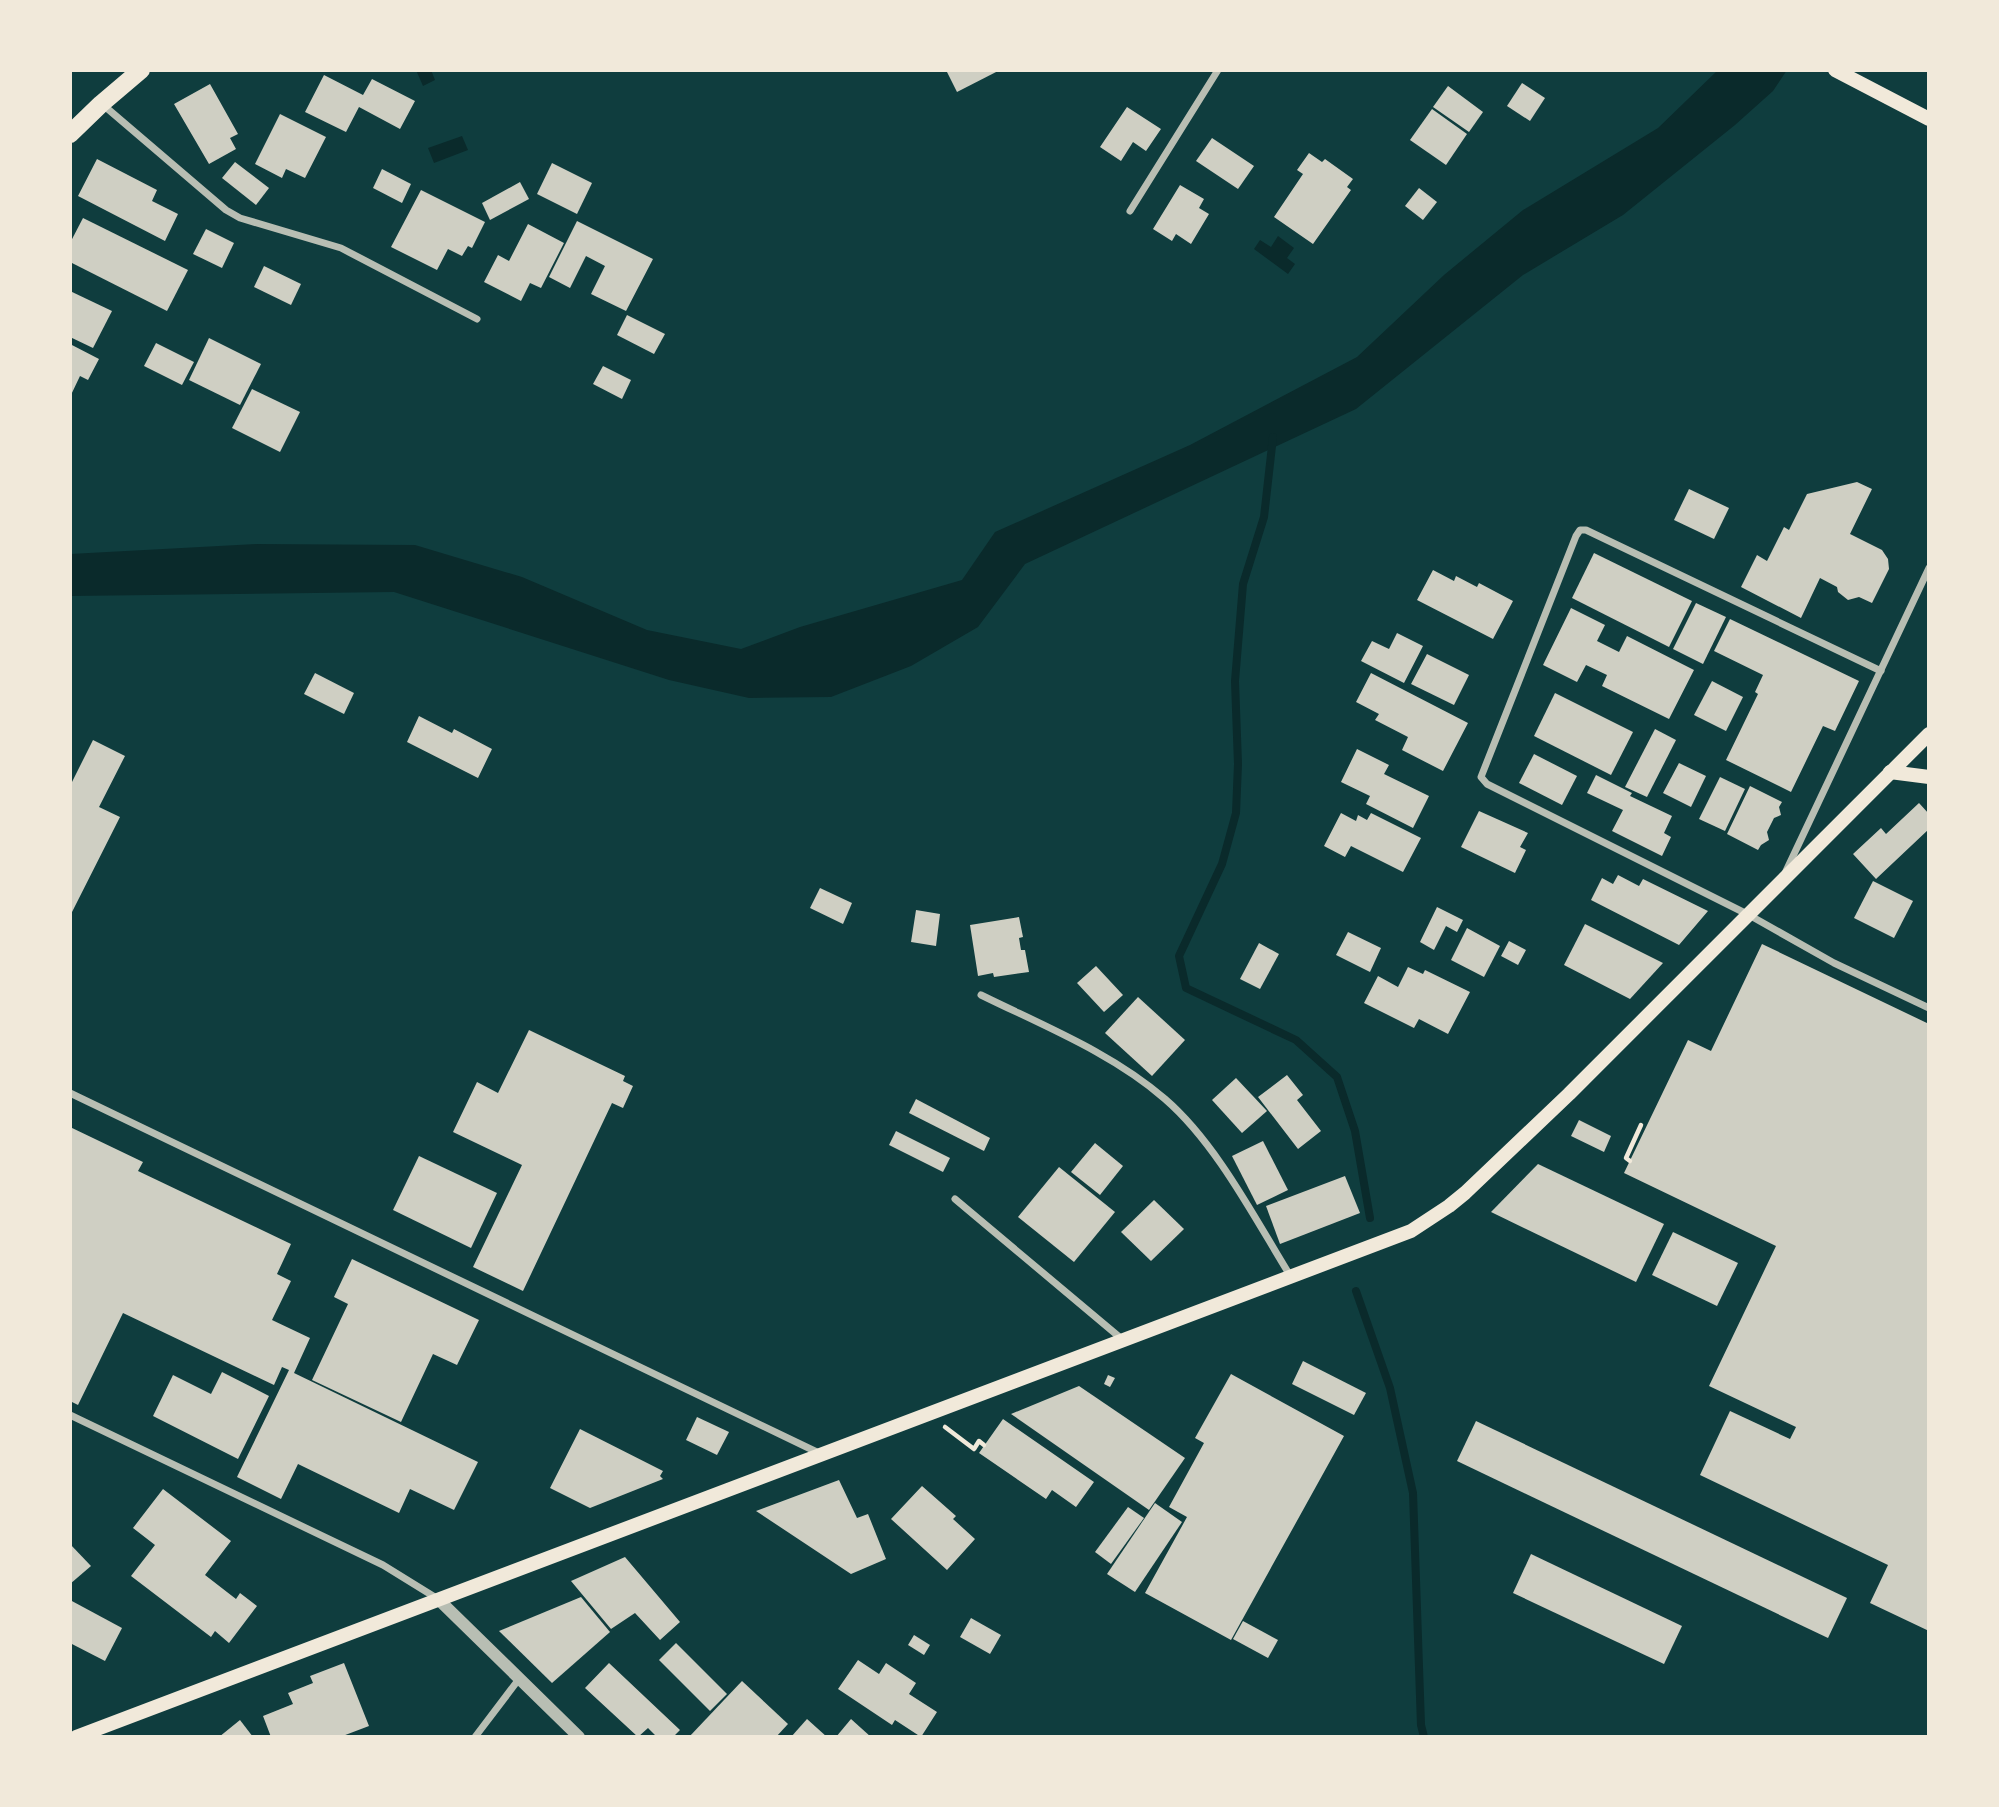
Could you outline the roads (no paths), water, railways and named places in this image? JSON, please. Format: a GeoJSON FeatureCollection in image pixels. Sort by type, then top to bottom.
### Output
{"type":"FeatureCollection","features":[{"type":"Feature","properties":{"kind":"main road"},"geometry":{"type":"LineString","coordinates":[[70,134],[141,70]]}},
{"type":"Feature","properties":{"kind":"main road"},"geometry":{"type":"LineString","coordinates":[[1840,73],[1929,120]]}},
{"type":"Feature","properties":{"kind":"main road"},"geometry":{"type":"LineString","coordinates":[[76,1737],[1411,1230],[1449,1206],[1569,1094],[1929,734]]}},
{"type":"Feature","properties":{"kind":"main road"},"geometry":{"type":"LineString","coordinates":[[1890,772],[1929,777]]}},
{"type":"Feature","properties":{"kind":"street"},"geometry":{"type":"LineString","coordinates":[[1130,211],[1218,70]]}},
{"type":"Feature","properties":{"kind":"street"},"geometry":{"type":"LineString","coordinates":[[101,104],[226,210],[240,218],[341,248],[477,319]]}},
{"type":"Feature","properties":{"kind":"street"},"geometry":{"type":"LineString","coordinates":[[1881,671],[1586,530],[1580,530],[1481,777],[1487,784],[1749,915],[1835,963],[1929,1008]]}},
{"type":"Feature","properties":{"kind":"street"},"geometry":{"type":"LineString","coordinates":[[1781,883],[1929,568]]}},
{"type":"Feature","properties":{"kind":"street"},"geometry":{"type":"LineString","coordinates":[[981,995],[1107,1058],[1135,1075],[1167,1101],[1195,1129],[1215,1156],[1291,1277]]}},
{"type":"Feature","properties":{"kind":"street"},"geometry":{"type":"LineString","coordinates":[[70,1093],[821,1455]]}},
{"type":"Feature","properties":{"kind":"street"},"geometry":{"type":"LineString","coordinates":[[955,1199],[1124,1340]]}},
{"type":"Feature","properties":{"kind":"street"},"geometry":{"type":"LineString","coordinates":[[70,1415],[383,1565],[438,1600],[579,1737]]}},
{"type":"Feature","properties":{"kind":"street"},"geometry":{"type":"LineString","coordinates":[[475,1737],[519,1679]]}},
{"type":"Feature","properties":{"kind":"water"},"geometry":{"type":"Polygon","coordinates":[[[416,70],[431,70],[435,80],[423,86],[416,70]]]}},
{"type":"Feature","properties":{"kind":"water"},"geometry":{"type":"Polygon","coordinates":[[[1718,70],[1787,70],[1773,91],[1735,125],[1623,215],[1523,275],[1356,409],[1025,564],[978,627],[911,666],[831,697],[749,698],[669,680],[394,592],[70,596],[70,554],[256,544],[415,545],[522,577],[647,630],[741,649],[800,627],[962,580],[995,532],[1190,445],[1357,357],[1444,275],[1523,210],[1658,128],[1718,70]]]}},
{"type":"Feature","properties":{"kind":"water"},"geometry":{"type":"Polygon","coordinates":[[[462,136],[468,150],[434,163],[428,148],[462,136]]]}},
{"type":"Feature","properties":{"kind":"water"},"geometry":{"type":"Polygon","coordinates":[[[1278,236],[1294,248],[1287,258],[1295,264],[1288,274],[1254,249],[1260,240],[1271,247],[1278,236]]]}},
{"type":"Feature","properties":{"kind":"waterway"},"geometry":{"type":"LineString","coordinates":[[1273,437],[1264,517],[1243,584],[1235,681],[1238,764],[1236,813],[1222,864],[1179,956],[1186,988],[1296,1040],[1337,1077],[1355,1131],[1370,1218]]}},
{"type":"Feature","properties":{"kind":"waterway"},"geometry":{"type":"LineString","coordinates":[[1356,1291],[1390,1388],[1413,1493],[1421,1725],[1424,1737]]}}]}
